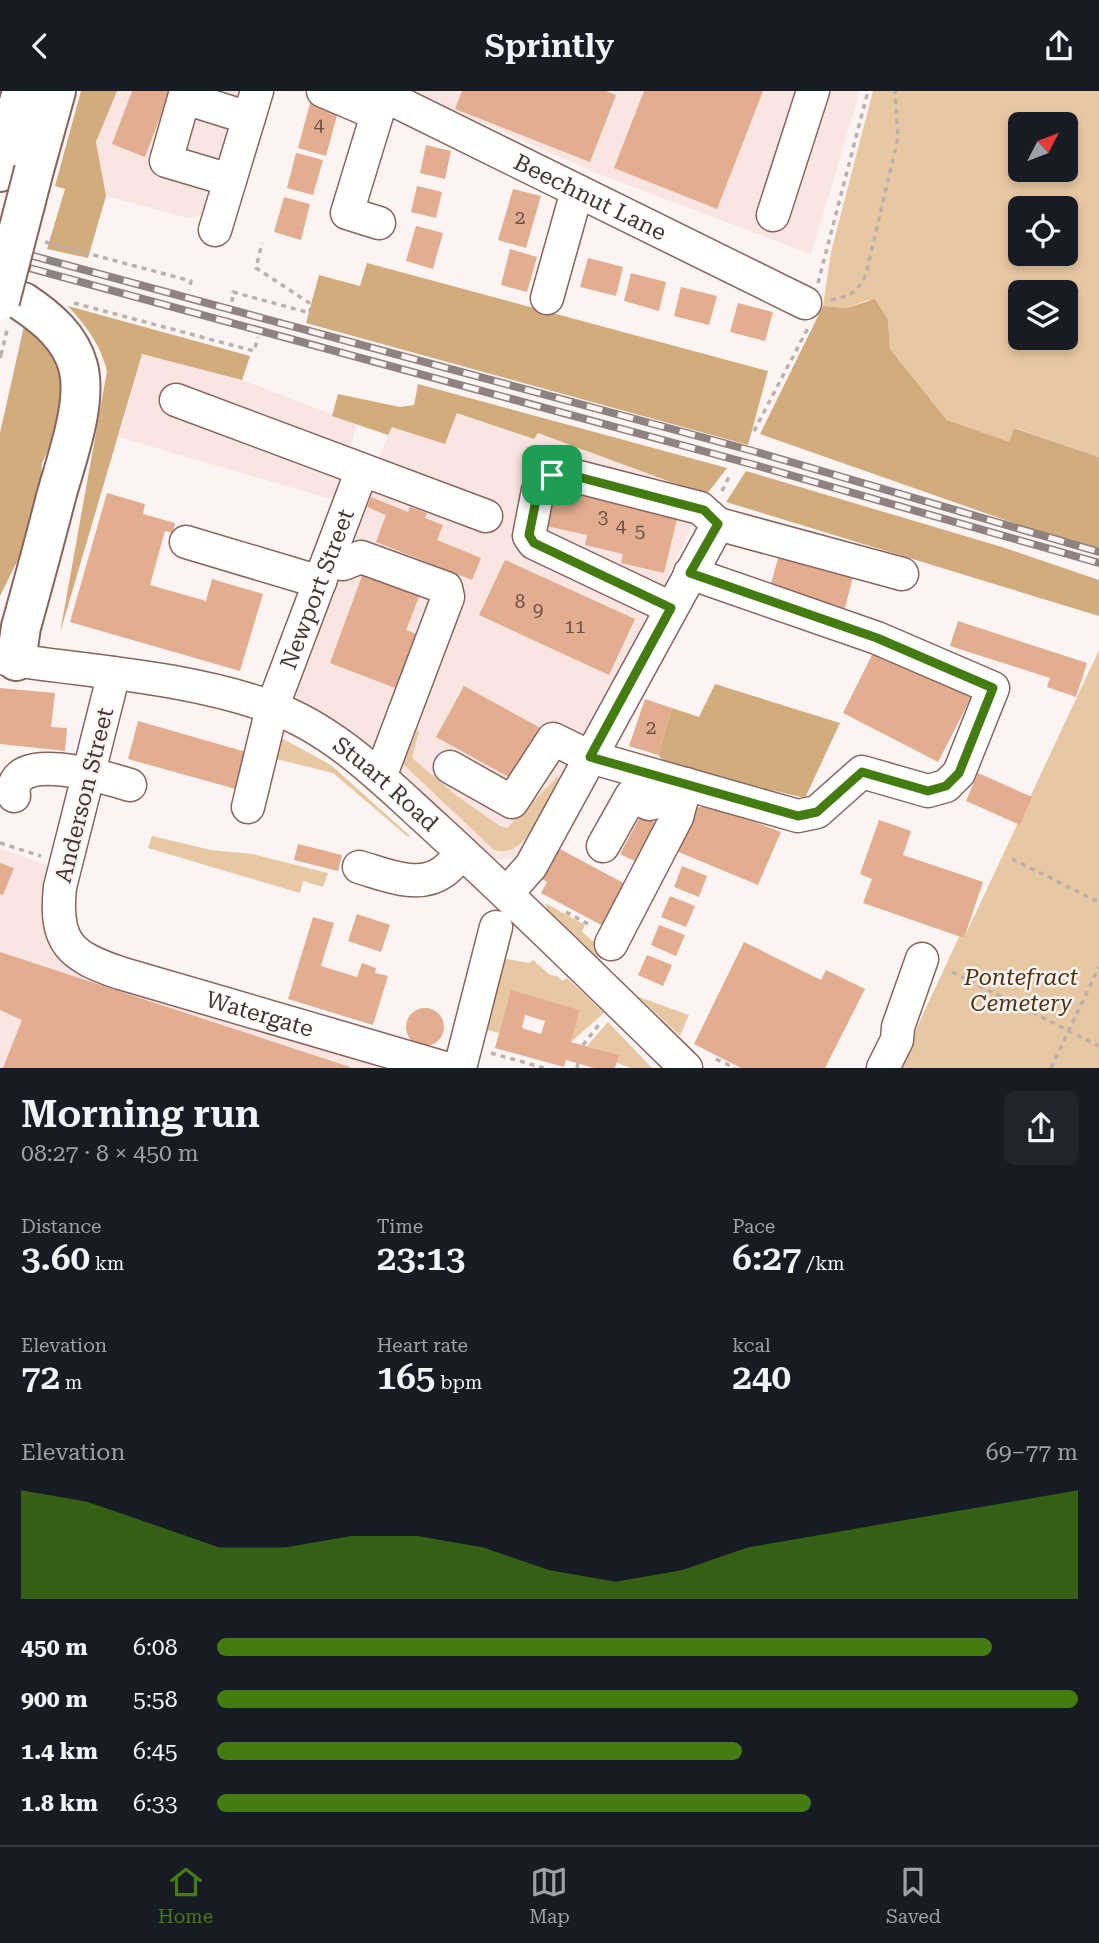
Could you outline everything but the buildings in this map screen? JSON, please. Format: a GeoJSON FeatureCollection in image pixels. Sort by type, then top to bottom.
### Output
{"type":"FeatureCollection","features":[{"type":"Feature","properties":{"kind":"main road"},"geometry":{"type":"LineString","coordinates":[[8,659],[22,627],[75,427],[80,392],[78,366],[65,339],[46,317],[11,301],[12,167],[22,91]]}},
{"type":"Feature","properties":{"kind":"main road"},"geometry":{"type":"LineString","coordinates":[[12,167],[55,91]]}},
{"type":"Feature","properties":{"kind":"street","name":"Beechnut Lane"},"geometry":{"type":"LineString","coordinates":[[323,91],[378,100],[578,191],[809,302]]}},
{"type":"Feature","properties":{"kind":"street"},"geometry":{"type":"LineString","coordinates":[[774,215],[813,91]]}},
{"type":"Feature","properties":{"kind":"street"},"geometry":{"type":"LineString","coordinates":[[215,230],[253,104],[185,94],[166,162],[230,180]]}},
{"type":"Feature","properties":{"kind":"street"},"geometry":{"type":"LineString","coordinates":[[378,100],[347,213],[379,223]]}},
{"type":"Feature","properties":{"kind":"street"},"geometry":{"type":"LineString","coordinates":[[547,297],[564,265],[578,191]]}},
{"type":"Feature","properties":{"kind":"street"},"geometry":{"type":"LineString","coordinates":[[176,400],[486,516]]}},
{"type":"Feature","properties":{"kind":"street","name":"Newport Street"},"geometry":{"type":"LineString","coordinates":[[248,807],[272,708],[362,470]]}},
{"type":"Feature","properties":{"kind":"street"},"geometry":{"type":"LineString","coordinates":[[671,608],[534,543],[529,535],[538,490],[552,475],[567,474],[700,508],[718,524],[902,574]]}},
{"type":"Feature","properties":{"kind":"street"},"geometry":{"type":"LineString","coordinates":[[507,893],[531,866],[718,524]]}},
{"type":"Feature","properties":{"kind":"street"},"geometry":{"type":"LineString","coordinates":[[186,543],[324,571],[361,557],[446,588],[448,597],[380,777]]}},
{"type":"Feature","properties":{"kind":"street"},"geometry":{"type":"LineString","coordinates":[[450,767],[512,802],[553,739],[590,757],[685,789],[798,816],[817,812],[862,772],[928,791],[946,786],[959,773],[993,688],[877,638],[690,573]]}},
{"type":"Feature","properties":{"kind":"street","name":"Stuart Road"},"geometry":{"type":"LineString","coordinates":[[8,659],[206,687],[307,722],[380,777],[507,893],[686,1068]]}},
{"type":"Feature","properties":{"kind":"street","name":"Anderson Street"},"geometry":{"type":"LineString","coordinates":[[76,954],[61,929],[58,905],[60,887],[114,673]]}},
{"type":"Feature","properties":{"kind":"street"},"geometry":{"type":"LineString","coordinates":[[14,796],[13,786],[18,778],[32,771],[72,770],[130,785]]}},
{"type":"Feature","properties":{"kind":"street"},"geometry":{"type":"LineString","coordinates":[[603,846],[631,796],[649,804],[685,789]]}},
{"type":"Feature","properties":{"kind":"street"},"geometry":{"type":"LineString","coordinates":[[612,941],[677,817],[685,789]]}},
{"type":"Feature","properties":{"kind":"street"},"geometry":{"type":"LineString","coordinates":[[359,867],[414,881],[437,875],[463,853]]}},
{"type":"Feature","properties":{"kind":"street"},"geometry":{"type":"LineString","coordinates":[[463,1057],[498,943]]}},
{"type":"Feature","properties":{"kind":"street","name":"Watergate"},"geometry":{"type":"LineString","coordinates":[[76,954],[91,963],[120,973],[303,1016],[445,1068]]}},
{"type":"Feature","properties":{"kind":"street"},"geometry":{"type":"LineString","coordinates":[[883,1068],[897,1040],[898,1027],[922,959]]}},
{"type":"Feature","properties":{"kind":"path"},"geometry":{"type":"LineString","coordinates":[[754,431],[812,320],[809,302],[868,91]]}},
{"type":"Feature","properties":{"kind":"path"},"geometry":{"type":"LineString","coordinates":[[809,302],[850,296],[859,288],[866,274],[898,138],[895,91]]}},
{"type":"Feature","properties":{"kind":"path"},"geometry":{"type":"LineString","coordinates":[[48,231],[45,243],[191,281],[189,290]]}},
{"type":"Feature","properties":{"kind":"path"},"geometry":{"type":"LineString","coordinates":[[232,302],[233,292],[310,313],[311,304],[256,268],[262,243]]}},
{"type":"Feature","properties":{"kind":"path"},"geometry":{"type":"LineString","coordinates":[[100,310],[254,351],[258,337]]}},
{"type":"Feature","properties":{"kind":"path"},"geometry":{"type":"LineString","coordinates":[[0,843],[46,857]]}},
{"type":"Feature","properties":{"kind":"path"},"geometry":{"type":"LineString","coordinates":[[1012,859],[1099,902]]}},
{"type":"Feature","properties":{"kind":"path"},"geometry":{"type":"LineString","coordinates":[[558,908],[612,941]]}},
{"type":"Feature","properties":{"kind":"path"},"geometry":{"type":"LineString","coordinates":[[1051,1068],[1099,967]]}},
{"type":"Feature","properties":{"kind":"path"},"geometry":{"type":"LineString","coordinates":[[952,972],[1099,1046]]}},
{"type":"Feature","properties":{"kind":"path"},"geometry":{"type":"LineString","coordinates":[[583,1045],[585,1039],[605,1018]]}},
{"type":"Feature","properties":{"kind":"path"},"geometry":{"type":"LineString","coordinates":[[463,1057],[544,1068]]}},
{"type":"Feature","properties":{"kind":"path"},"geometry":{"type":"LineString","coordinates":[[716,1059],[735,1068]]}},
{"type":"Feature","properties":{"kind":"shaded area"},"geometry":{"type":"Polygon","coordinates":[[[81,91],[117,91],[96,142],[106,196],[88,258],[47,249],[65,189],[55,186],[81,91]]]}},
{"type":"Feature","properties":{"kind":"shaded area"},"geometry":{"type":"Polygon","coordinates":[[[117,91],[244,91],[206,211],[188,218],[106,196],[96,142],[117,91]]]}},
{"type":"Feature","properties":{"kind":"shaded area"},"geometry":{"type":"Polygon","coordinates":[[[410,91],[860,91],[811,254],[596,173],[410,91]]]}},
{"type":"Feature","properties":{"kind":"shaded area"},"geometry":{"type":"Polygon","coordinates":[[[367,263],[768,371],[748,445],[306,323],[319,275],[360,286],[367,263]]]}},
{"type":"Feature","properties":{"kind":"shaded area"},"geometry":{"type":"Polygon","coordinates":[[[875,299],[888,320],[890,349],[947,420],[1009,442],[1014,428],[1099,457],[1099,553],[760,434],[823,306],[846,308],[875,299]]]}},
{"type":"Feature","properties":{"kind":"shaded area"},"geometry":{"type":"Polygon","coordinates":[[[68,306],[250,356],[242,380],[142,354],[60,633],[107,371],[92,336],[68,306]]]}},
{"type":"Feature","properties":{"kind":"shaded area"},"geometry":{"type":"Polygon","coordinates":[[[24,326],[50,332],[67,360],[61,424],[42,463],[39,517],[0,596],[0,433],[24,326]]]}},
{"type":"Feature","properties":{"kind":"shaded area"},"geometry":{"type":"Polygon","coordinates":[[[142,354],[242,380],[357,424],[334,500],[119,437],[142,354]]]}},
{"type":"Feature","properties":{"kind":"shaded area"},"geometry":{"type":"Polygon","coordinates":[[[418,384],[727,468],[706,495],[538,433],[534,439],[457,413],[445,444],[392,427],[388,435],[332,416],[338,394],[400,407],[414,405],[418,384]]]}},
{"type":"Feature","properties":{"kind":"shaded area"},"geometry":{"type":"Polygon","coordinates":[[[456,412],[534,439],[537,432],[706,495],[611,688],[522,852],[511,859],[489,859],[287,705],[391,427],[456,412]]]}},
{"type":"Feature","properties":{"kind":"shaded area"},"geometry":{"type":"Polygon","coordinates":[[[746,471],[1002,547],[1099,580],[1099,616],[726,502],[746,471]]]}},
{"type":"Feature","properties":{"kind":"shaded area"},"geometry":{"type":"Polygon","coordinates":[[[715,684],[840,723],[805,798],[668,765],[658,755],[672,708],[699,717],[715,684]]]}},
{"type":"Feature","properties":{"kind":"shaded area"},"geometry":{"type":"Polygon","coordinates":[[[0,848],[51,867],[47,929],[51,947],[59,959],[391,1068],[0,1068],[0,848]]]}},
{"type":"Feature","properties":{"kind":"green space"},"geometry":{"type":"Polygon","coordinates":[[[873,91],[1099,91],[1099,457],[1015,428],[1009,443],[947,420],[890,349],[888,320],[868,300],[846,308],[823,306],[831,252],[873,91]]]}},
{"type":"Feature","properties":{"kind":"green space","name":"Pontefract Cemetery"},"geometry":{"type":"Polygon","coordinates":[[[1099,650],[1099,1068],[898,1068],[959,937],[964,938],[1099,650]]]}},
{"type":"Feature","properties":{"kind":"green space"},"geometry":{"type":"Polygon","coordinates":[[[417,730],[419,731],[412,758],[457,796],[500,826],[507,828],[557,777],[559,778],[526,838],[506,851],[494,850],[403,764],[417,730]]]}},
{"type":"Feature","properties":{"kind":"green space"},"geometry":{"type":"Polygon","coordinates":[[[274,734],[331,765],[410,836],[333,773],[268,757],[274,734]]]}},
{"type":"Feature","properties":{"kind":"green space"},"geometry":{"type":"Polygon","coordinates":[[[152,836],[211,850],[252,854],[328,873],[323,887],[303,881],[300,893],[148,848],[152,836]]]}},
{"type":"Feature","properties":{"kind":"green space"},"geometry":{"type":"Polygon","coordinates":[[[545,903],[585,925],[582,932],[603,949],[598,958],[547,909],[545,903]]]}},
{"type":"Feature","properties":{"kind":"green space"},"geometry":{"type":"Polygon","coordinates":[[[502,960],[529,963],[533,960],[550,975],[557,976],[562,981],[567,978],[604,1013],[571,1042],[580,1010],[512,991],[499,1033],[484,1029],[502,960]]]}},
{"type":"Feature","properties":{"kind":"green space"},"geometry":{"type":"Polygon","coordinates":[[[639,997],[689,1015],[680,1036],[639,997]]]}},
{"type":"Feature","properties":{"kind":"green space"},"geometry":{"type":"Polygon","coordinates":[[[608,1022],[652,1068],[631,1068],[617,1063],[618,1055],[587,1046],[608,1022]]]}},
{"type":"Feature","properties":{"kind":"railway"},"geometry":{"type":"LineString","coordinates":[[0,247],[753,451],[1099,552]]}},
{"type":"Feature","properties":{"kind":"railway"},"geometry":{"type":"LineString","coordinates":[[0,260],[751,464],[1099,563]]}},
{"type":"Feature","properties":{"kind":"route"},"geometry":{"type":"LineString","coordinates":[[567,474],[700,508],[718,524],[690,573],[877,638],[993,688],[959,773],[946,786],[928,791],[862,772],[817,812],[798,816],[590,757],[671,608],[534,543],[529,535],[530,521],[538,490],[552,475],[567,474]]}}]}
